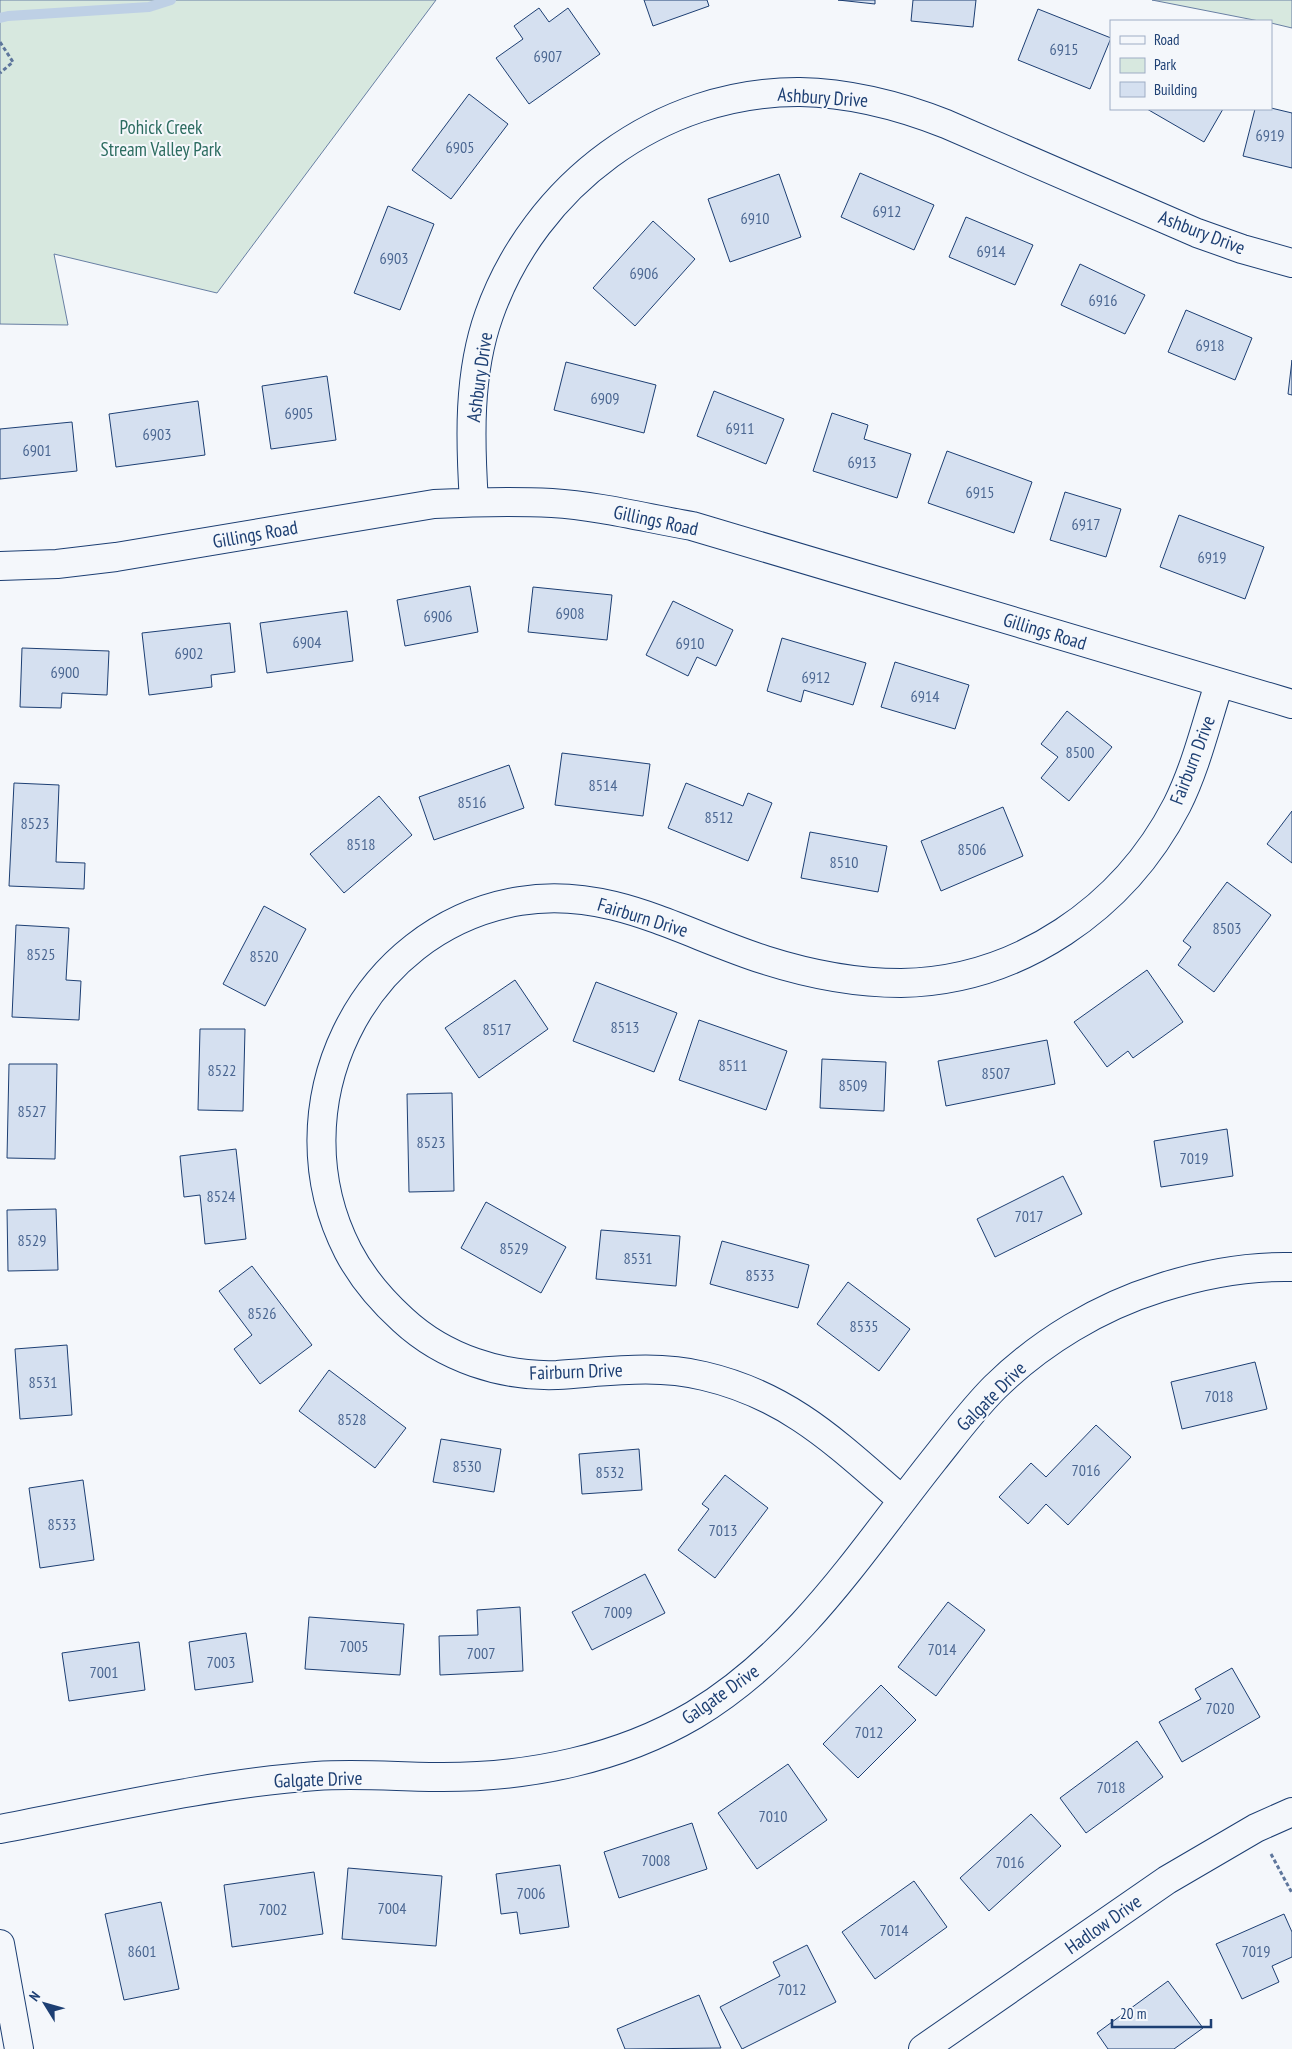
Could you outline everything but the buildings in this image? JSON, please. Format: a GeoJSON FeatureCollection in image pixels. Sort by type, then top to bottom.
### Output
{"type":"FeatureCollection","features":[{"type":"Feature","properties":{"kind":"street","name":"Ashbury Drive"},"geometry":{"type":"LineString","coordinates":[[474,502],[471,460],[472,403],[480,350],[489,315],[517,256],[536,226],[559,198],[606,155],[636,136],[695,109],[738,98],[799,92],[834,94],[875,100],[909,109],[946,124],[1197,233],[1242,249],[1292,263]]}},
{"type":"Feature","properties":{"kind":"street","name":"Gillings Road"},"geometry":{"type":"LineString","coordinates":[[0,566],[57,564],[116,557],[434,504],[474,502],[553,503],[607,510],[692,526],[1219,684],[1292,704]]}},
{"type":"Feature","properties":{"kind":"street","name":"Fairburn Drive"},"geometry":{"type":"LineString","coordinates":[[902,1500],[804,1418],[774,1401],[747,1389],[702,1375],[662,1369],[641,1368],[554,1375],[532,1375],[505,1371],[452,1353],[408,1325],[379,1296],[358,1268],[346,1248],[328,1199],[322,1159],[322,1124],[326,1090],[338,1050],[353,1018],[369,994],[392,967],[414,948],[443,928],[469,915],[503,904],[526,900],[571,898],[611,904],[647,915],[762,959],[809,972],[853,980],[901,982],[934,980],[977,972],[1011,960],[1048,942],[1082,920],[1113,892],[1140,862],[1160,834],[1177,804],[1190,774],[1219,684]]}},
{"type":"Feature","properties":{"kind":"street","name":"Galgate Drive"},"geometry":{"type":"LineString","coordinates":[[0,1829],[238,1784],[321,1776],[447,1777],[501,1775],[564,1765],[621,1749],[659,1733],[696,1714],[759,1668],[790,1640],[818,1609],[968,1416],[996,1386],[1023,1362],[1061,1334],[1097,1314],[1140,1294],[1186,1279],[1226,1271],[1292,1267]]}},
{"type":"Feature","properties":{"kind":"street","name":"Hadlow Drive"},"geometry":{"type":"LineString","coordinates":[[923,2049],[1167,1880],[1256,1828],[1292,1812]]}},
{"type":"Feature","properties":{"kind":"street"},"geometry":{"type":"LineString","coordinates":[[0,1944],[19,2049]]}},
{"type":"Feature","properties":{"kind":"path"},"geometry":{"type":"LineString","coordinates":[[0,42],[13,62],[0,73]]}},
{"type":"Feature","properties":{"kind":"path"},"geometry":{"type":"LineString","coordinates":[[1256,1828],[1292,1894]]}},
{"type":"Feature","properties":{"kind":"green space","name":"Pohick Creek Stream Valley Park"},"geometry":{"type":"Polygon","coordinates":[[[0,0],[436,0],[217,293],[54,254],[68,325],[0,324],[0,0]]]}},
{"type":"Feature","properties":{"kind":"green space"},"geometry":{"type":"Polygon","coordinates":[[[1152,0],[1292,0],[1292,28],[1272,23],[1272,20],[1254,20],[1152,0]]]}},
{"type":"Feature","properties":{"kind":"waterway"},"geometry":{"type":"LineString","coordinates":[[0,18],[149,7],[171,0]]}}]}
